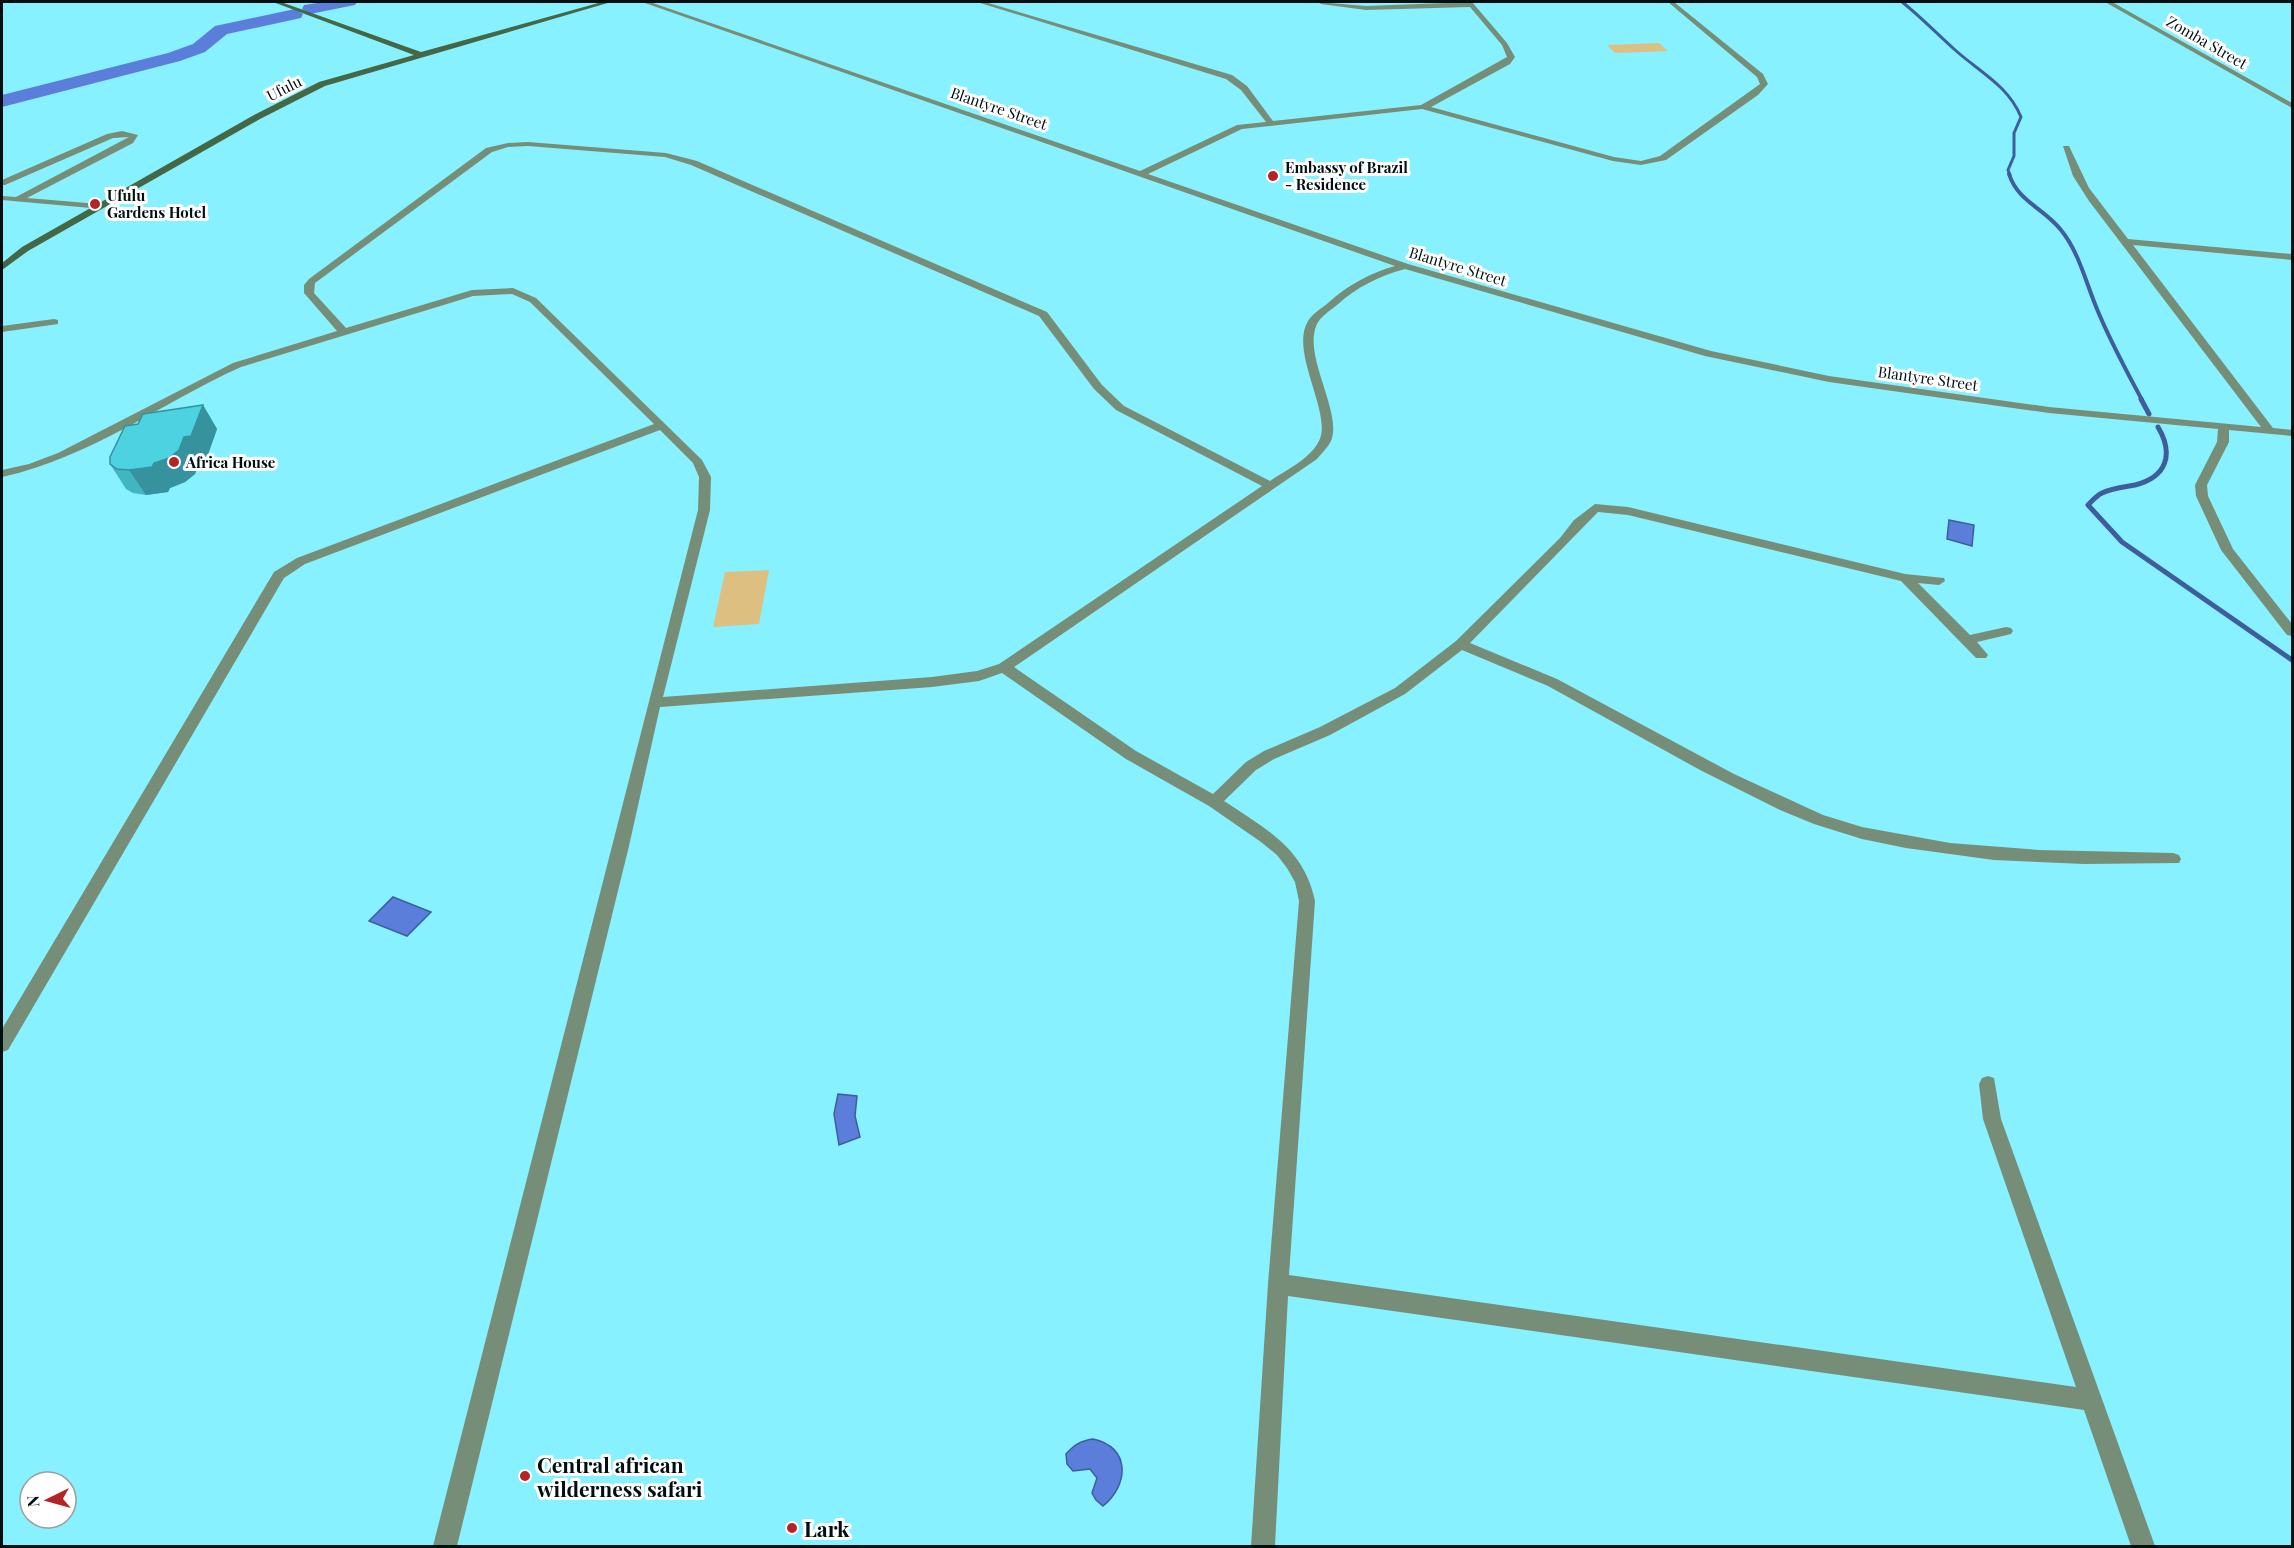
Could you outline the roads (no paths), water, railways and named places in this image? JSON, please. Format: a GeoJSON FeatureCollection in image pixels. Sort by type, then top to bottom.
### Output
{"type":"FeatureCollection","features":[{"type":"Feature","properties":{"kind":"street"},"geometry":{"type":"LineString","coordinates":[[2,6],[5,2]]}},
{"type":"Feature","properties":{"kind":"street"},"geometry":{"type":"LineString","coordinates":[[276,2],[419,54]]}},
{"type":"Feature","properties":{"kind":"street","name":"Ufulu"},"geometry":{"type":"LineString","coordinates":[[2,267],[26,249],[99,207],[310,90],[336,79],[419,54],[608,2]]}},
{"type":"Feature","properties":{"kind":"street","name":"Blantyre Street"},"geometry":{"type":"LineString","coordinates":[[645,2],[1405,266],[1640,335],[1759,365],[1829,379],[2049,410],[2292,433]]}},
{"type":"Feature","properties":{"kind":"street"},"geometry":{"type":"LineString","coordinates":[[980,2],[1229,77],[1244,88],[1270,122]]}},
{"type":"Feature","properties":{"kind":"street"},"geometry":{"type":"LineString","coordinates":[[1321,2],[1366,8],[1471,3],[1505,44],[1511,57],[1507,62],[1422,107]]}},
{"type":"Feature","properties":{"kind":"street"},"geometry":{"type":"LineString","coordinates":[[1143,174],[1240,127],[1422,107],[1614,159],[1641,163],[1663,158],[1755,93],[1764,84],[1760,76],[1671,2]]}},
{"type":"Feature","properties":{"kind":"street","name":"Zomba Street"},"geometry":{"type":"LineString","coordinates":[[2108,2],[2292,106]]}},
{"type":"Feature","properties":{"kind":"street"},"geometry":{"type":"LineString","coordinates":[[2,183],[110,136],[134,135],[130,141],[18,199]]}},
{"type":"Feature","properties":{"kind":"street"},"geometry":{"type":"LineString","coordinates":[[344,331],[309,293],[309,285],[312,281],[489,150],[508,145],[528,144],[666,155],[694,163],[1043,314],[1052,322],[1098,387],[1120,408],[1268,485]]}},
{"type":"Feature","properties":{"kind":"street"},"geometry":{"type":"LineString","coordinates":[[2066,148],[2073,170],[2091,201],[2126,242],[2190,330],[2270,431]]}},
{"type":"Feature","properties":{"kind":"street"},"geometry":{"type":"LineString","coordinates":[[2,198],[99,207]]}},
{"type":"Feature","properties":{"kind":"street"},"geometry":{"type":"LineString","coordinates":[[2126,242],[2292,257]]}},
{"type":"Feature","properties":{"kind":"street"},"geometry":{"type":"LineString","coordinates":[[654,703],[962,678],[979,676],[1004,666],[1268,485],[1313,457],[1324,441],[1328,428],[1310,354],[1309,337],[1312,322],[1348,290],[1383,272],[1405,266]]}},
{"type":"Feature","properties":{"kind":"street"},"geometry":{"type":"LineString","coordinates":[[2,474],[39,465],[64,454],[225,370],[344,331],[472,293],[504,290],[520,293],[533,300],[698,462],[705,477],[704,510],[445,1546]]}},
{"type":"Feature","properties":{"kind":"street"},"geometry":{"type":"LineString","coordinates":[[2,329],[54,322]]}},
{"type":"Feature","properties":{"kind":"street"},"geometry":{"type":"LineString","coordinates":[[2,1044],[279,575],[301,561],[662,425]]}},
{"type":"Feature","properties":{"kind":"street"},"geometry":{"type":"LineString","coordinates":[[2224,427],[2223,442],[2201,485],[2202,496],[2227,550],[2292,632]]}},
{"type":"Feature","properties":{"kind":"street"},"geometry":{"type":"LineString","coordinates":[[1214,802],[1251,766],[1269,755],[1379,704],[1400,691],[1461,644],[1595,508],[1628,511],[1905,578],[1939,581]]}},
{"type":"Feature","properties":{"kind":"street"},"geometry":{"type":"LineString","coordinates":[[1905,578],[1981,655]]}},
{"type":"Feature","properties":{"kind":"street"},"geometry":{"type":"LineString","coordinates":[[1967,640],[2006,631]]}},
{"type":"Feature","properties":{"kind":"street"},"geometry":{"type":"LineString","coordinates":[[1461,644],[1562,687],[1733,780],[1816,819],[1834,825],[1879,838],[1932,847],[2020,856],[2173,860]]}},
{"type":"Feature","properties":{"kind":"street"},"geometry":{"type":"LineString","coordinates":[[1004,666],[1131,755],[1214,802],[1282,851],[1304,881],[1307,901],[1278,1284],[1263,1546]]}},
{"type":"Feature","properties":{"kind":"street"},"geometry":{"type":"LineString","coordinates":[[1988,1084],[1992,1119],[2143,1546]]}},
{"type":"Feature","properties":{"kind":"street"},"geometry":{"type":"LineString","coordinates":[[1278,1284],[2091,1400]]}},
{"type":"Feature","properties":{"kind":"water"},"geometry":{"type":"Polygon","coordinates":[[[1949,520],[1974,525],[1972,546],[1947,539],[1949,520]]]}},
{"type":"Feature","properties":{"kind":"water"},"geometry":{"type":"Polygon","coordinates":[[[393,897],[431,912],[407,936],[369,921],[393,897]]]}},
{"type":"Feature","properties":{"kind":"water"},"geometry":{"type":"Polygon","coordinates":[[[838,1094],[857,1096],[855,1116],[860,1137],[839,1145],[834,1114],[838,1094]]]}},
{"type":"Feature","properties":{"kind":"water"},"geometry":{"type":"Polygon","coordinates":[[[1093,1439],[1105,1443],[1114,1450],[1120,1458],[1122,1468],[1118,1488],[1103,1506],[1092,1493],[1097,1478],[1090,1469],[1073,1471],[1067,1464],[1066,1454],[1069,1451],[1081,1442],[1093,1439]]]}},
{"type":"Feature","properties":{"kind":"waterway"},"geometry":{"type":"LineString","coordinates":[[310,9],[349,2]]}},
{"type":"Feature","properties":{"kind":"waterway"},"geometry":{"type":"LineString","coordinates":[[1902,2],[1954,49],[1992,79],[2015,106],[2021,117],[2014,133],[2014,156],[2008,170],[2010,175]]}},
{"type":"Feature","properties":{"kind":"waterway"},"geometry":{"type":"LineString","coordinates":[[2,101],[174,57],[199,48],[221,30],[295,14]]}},
{"type":"Feature","properties":{"kind":"waterway"},"geometry":{"type":"LineString","coordinates":[[2009,174],[2013,184],[2025,198],[2054,222],[2067,239],[2107,332],[2142,400]]}},
{"type":"Feature","properties":{"kind":"waterway"},"geometry":{"type":"LineString","coordinates":[[2141,399],[2149,414]]}},
{"type":"Feature","properties":{"kind":"waterway"},"geometry":{"type":"LineString","coordinates":[[2158,427],[2166,446],[2165,463],[2161,470],[2146,481],[2102,493],[2088,505],[2122,542],[2292,660]]}},
{"type":"Feature","properties":{"kind":"place","name":"Embassy of Brazil - Residence"},"geometry":{"type":"Point","coordinates":[1273,176]}},
{"type":"Feature","properties":{"kind":"place","name":"Ufulu Gardens Hotel"},"geometry":{"type":"Point","coordinates":[95,204]}},
{"type":"Feature","properties":{"kind":"place","name":"Africa House"},"geometry":{"type":"Point","coordinates":[174,462]}},
{"type":"Feature","properties":{"kind":"place","name":"Central african wilderness safari"},"geometry":{"type":"Point","coordinates":[525,1476]}},
{"type":"Feature","properties":{"kind":"place","name":"Lark"},"geometry":{"type":"Point","coordinates":[792,1528]}}]}
